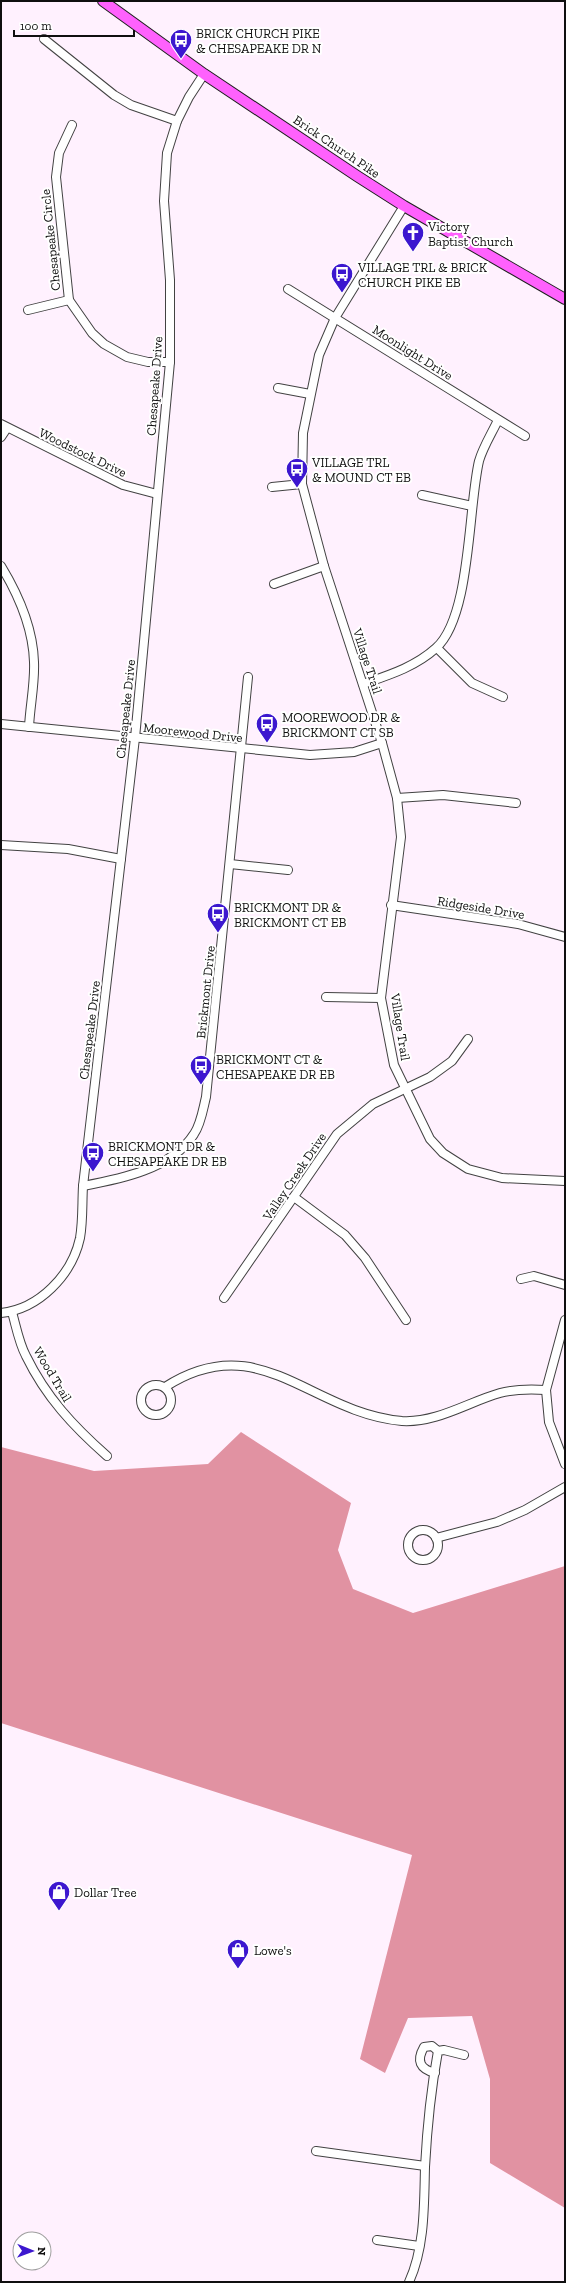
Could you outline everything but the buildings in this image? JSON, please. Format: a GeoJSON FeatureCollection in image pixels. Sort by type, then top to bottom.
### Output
{"type":"FeatureCollection","features":[{"type":"Feature","properties":{"kind":"main road","name":"Brick Church Pike"},"geometry":{"type":"LineString","coordinates":[[103,1],[204,74],[404,206],[565,299]]}},
{"type":"Feature","properties":{"kind":"street"},"geometry":{"type":"LineString","coordinates":[[44,39],[114,95],[131,105],[177,121]]}},
{"type":"Feature","properties":{"kind":"street","name":"Chesapeake Drive"},"geometry":{"type":"LineString","coordinates":[[1,1313],[12,1312],[35,1301],[47,1293],[58,1281],[75,1255],[80,1237],[83,1186],[135,738],[170,362],[170,280],[164,201],[167,153],[177,121],[189,97],[204,74]]}},
{"type":"Feature","properties":{"kind":"street","name":"Chesapeake Circle"},"geometry":{"type":"LineString","coordinates":[[72,125],[59,153],[56,177],[69,300],[92,333],[104,344],[127,357],[148,362],[170,362]]}},
{"type":"Feature","properties":{"kind":"street","name":"Village Trail"},"geometry":{"type":"LineString","coordinates":[[404,206],[335,318],[319,355],[303,433],[302,484],[324,566],[382,743],[397,798],[401,837],[391,905],[381,998],[394,1065],[430,1139],[443,1153],[468,1169],[502,1178],[565,1181]]}},
{"type":"Feature","properties":{"kind":"street","name":"Moonlight Drive"},"geometry":{"type":"LineString","coordinates":[[288,289],[525,436]]}},
{"type":"Feature","properties":{"kind":"street"},"geometry":{"type":"LineString","coordinates":[[28,310],[69,300]]}},
{"type":"Feature","properties":{"kind":"street"},"geometry":{"type":"LineString","coordinates":[[278,388],[310,394]]}},
{"type":"Feature","properties":{"kind":"street"},"geometry":{"type":"LineString","coordinates":[[363,684],[406,669],[437,648],[450,628],[461,596],[472,506],[480,460],[498,420]]}},
{"type":"Feature","properties":{"kind":"street"},"geometry":{"type":"LineString","coordinates":[[1,437],[4,426]]}},
{"type":"Feature","properties":{"kind":"street","name":"Woodstock Drive"},"geometry":{"type":"LineString","coordinates":[[4,426],[123,485],[157,494]]}},
{"type":"Feature","properties":{"kind":"street"},"geometry":{"type":"LineString","coordinates":[[272,487],[302,484]]}},
{"type":"Feature","properties":{"kind":"street"},"geometry":{"type":"LineString","coordinates":[[422,495],[472,506]]}},
{"type":"Feature","properties":{"kind":"street"},"geometry":{"type":"LineString","coordinates":[[1,566],[15,588],[28,625],[33,654],[29,727]]}},
{"type":"Feature","properties":{"kind":"street"},"geometry":{"type":"LineString","coordinates":[[274,584],[324,566]]}},
{"type":"Feature","properties":{"kind":"street"},"geometry":{"type":"LineString","coordinates":[[437,648],[472,683],[503,697]]}},
{"type":"Feature","properties":{"kind":"street","name":"Brickmont Drive"},"geometry":{"type":"LineString","coordinates":[[83,1186],[128,1177],[157,1164],[180,1150],[194,1134],[206,1097],[248,677]]}},
{"type":"Feature","properties":{"kind":"street","name":"Moorewood Drive"},"geometry":{"type":"LineString","coordinates":[[1,724],[310,755],[354,752],[382,743]]}},
{"type":"Feature","properties":{"kind":"street"},"geometry":{"type":"LineString","coordinates":[[397,798],[443,795],[516,803]]}},
{"type":"Feature","properties":{"kind":"street"},"geometry":{"type":"LineString","coordinates":[[1,845],[68,849],[120,859]]}},
{"type":"Feature","properties":{"kind":"street"},"geometry":{"type":"LineString","coordinates":[[230,864],[288,870]]}},
{"type":"Feature","properties":{"kind":"street","name":"Ridgeside Drive"},"geometry":{"type":"LineString","coordinates":[[391,905],[518,924],[565,937]]}},
{"type":"Feature","properties":{"kind":"street"},"geometry":{"type":"LineString","coordinates":[[326,997],[381,998]]}},
{"type":"Feature","properties":{"kind":"street","name":"Valley Creek Drive"},"geometry":{"type":"LineString","coordinates":[[224,1298],[337,1134],[373,1104],[430,1078],[452,1061],[468,1039]]}},
{"type":"Feature","properties":{"kind":"street"},"geometry":{"type":"LineString","coordinates":[[294,1197],[345,1235],[365,1258],[406,1320]]}},
{"type":"Feature","properties":{"kind":"street"},"geometry":{"type":"LineString","coordinates":[[521,1279],[534,1276],[565,1285]]}},
{"type":"Feature","properties":{"kind":"street","name":"Wood Trail"},"geometry":{"type":"LineString","coordinates":[[12,1312],[25,1355],[53,1402],[85,1437],[107,1456]]}},
{"type":"Feature","properties":{"kind":"street"},"geometry":{"type":"LineString","coordinates":[[565,1320],[546,1390],[549,1422],[565,1464]]}},
{"type":"Feature","properties":{"kind":"street"},"geometry":{"type":"LineString","coordinates":[[165,1387],[195,1370],[215,1365],[254,1366],[362,1413],[375,1417],[404,1421],[429,1419],[502,1392],[546,1390]]}},
{"type":"Feature","properties":{"kind":"street"},"geometry":{"type":"LineString","coordinates":[[436,1538],[497,1522],[525,1510],[565,1487]]}},
{"type":"Feature","properties":{"kind":"street"},"geometry":{"type":"LineString","coordinates":[[435,2073],[424,2070],[420,2064],[420,2054],[424,2047],[432,2046],[438,2052]]}},
{"type":"Feature","properties":{"kind":"street"},"geometry":{"type":"LineString","coordinates":[[438,2052],[444,2050],[464,2055]]}},
{"type":"Feature","properties":{"kind":"street"},"geometry":{"type":"LineString","coordinates":[[409,2282],[415,2268],[419,2246],[425,2166],[438,2052]]}},
{"type":"Feature","properties":{"kind":"street"},"geometry":{"type":"LineString","coordinates":[[316,2151],[425,2166]]}},
{"type":"Feature","properties":{"kind":"street"},"geometry":{"type":"LineString","coordinates":[[377,2240],[419,2246]]}},
{"type":"Feature","properties":{"kind":"shaded area"},"geometry":{"type":"Polygon","coordinates":[[[241,1432],[351,1503],[338,1550],[353,1589],[413,1613],[565,1566],[565,2208],[490,2163],[490,2079],[472,2016],[408,2018],[385,2073],[360,2059],[412,1855],[1,1723],[1,1447],[94,1471],[208,1464],[241,1432]]]}},
{"type":"Feature","properties":{"kind":"place","name":"BRICK CHURCH PIKE & CHESAPEAKE DR N"},"geometry":{"type":"Point","coordinates":[181,60]}},
{"type":"Feature","properties":{"kind":"place","name":"Victory Baptist Church"},"geometry":{"type":"Point","coordinates":[413,252]}},
{"type":"Feature","properties":{"kind":"place","name":"VILLAGE TRL & BRICK CHURCH PIKE EB"},"geometry":{"type":"Point","coordinates":[342,294]}},
{"type":"Feature","properties":{"kind":"place","name":"VILLAGE TRL & MOUND CT EB"},"geometry":{"type":"Point","coordinates":[297,488]}},
{"type":"Feature","properties":{"kind":"place","name":"MOOREWOOD DR & BRICKMONT CT SB"},"geometry":{"type":"Point","coordinates":[267,744]}},
{"type":"Feature","properties":{"kind":"place","name":"BRICKMONT DR & BRICKMONT CT EB"},"geometry":{"type":"Point","coordinates":[218,934]}},
{"type":"Feature","properties":{"kind":"place","name":"BRICKMONT CT & CHESAPEAKE DR EB"},"geometry":{"type":"Point","coordinates":[201,1086]}},
{"type":"Feature","properties":{"kind":"place","name":"BRICKMONT DR & CHESAPEAKE DR EB"},"geometry":{"type":"Point","coordinates":[93,1172]}},
{"type":"Feature","properties":{"kind":"place","name":"Dollar Tree"},"geometry":{"type":"Point","coordinates":[59,1912]}},
{"type":"Feature","properties":{"kind":"place","name":"Lowe's"},"geometry":{"type":"Point","coordinates":[238,1970]}}]}
